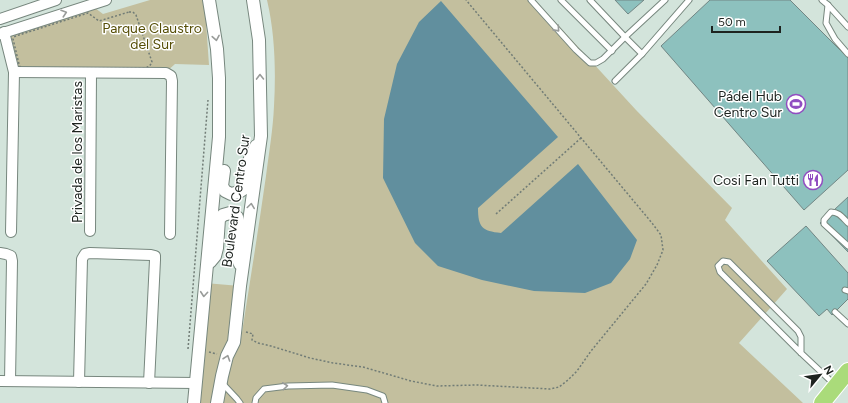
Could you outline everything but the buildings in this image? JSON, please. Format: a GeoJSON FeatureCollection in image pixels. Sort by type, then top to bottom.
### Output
{"type":"FeatureCollection","features":[{"type":"Feature","properties":{"kind":"highway"},"geometry":{"type":"LineString","coordinates":[[822,403],[848,371]]}},
{"type":"Feature","properties":{"kind":"street"},"geometry":{"type":"LineString","coordinates":[[0,18],[56,0]]}},
{"type":"Feature","properties":{"kind":"street"},"geometry":{"type":"LineString","coordinates":[[11,232],[14,72],[2,33],[106,0]]}},
{"type":"Feature","properties":{"kind":"street","name":"Boulevard Centro Sur"},"geometry":{"type":"LineString","coordinates":[[194,403],[219,137],[218,49],[209,0]]}},
{"type":"Feature","properties":{"kind":"street","name":"Boulevard Centro Sur"},"geometry":{"type":"LineString","coordinates":[[217,403],[227,356],[234,342],[242,269],[261,136],[259,40],[252,0]]}},
{"type":"Feature","properties":{"kind":"street"},"geometry":{"type":"LineString","coordinates":[[36,7],[41,20]]}},
{"type":"Feature","properties":{"kind":"street"},"geometry":{"type":"LineString","coordinates":[[14,72],[166,73],[171,76],[170,234]]}},
{"type":"Feature","properties":{"kind":"street","name":"Privada de los Maristas"},"geometry":{"type":"LineString","coordinates":[[90,231],[91,73]]}},
{"type":"Feature","properties":{"kind":"street"},"geometry":{"type":"LineString","coordinates":[[219,137],[225,151],[222,186],[225,192],[231,194],[240,192],[245,188],[249,161],[261,136]]}},
{"type":"Feature","properties":{"kind":"street"},"geometry":{"type":"LineString","coordinates":[[206,267],[215,256],[219,219],[223,215],[230,213],[237,217],[240,224],[236,248],[242,269]]}},
{"type":"Feature","properties":{"kind":"street"},"geometry":{"type":"LineString","coordinates":[[0,253],[10,256],[12,262],[5,381],[196,383]]}},
{"type":"Feature","properties":{"kind":"street"},"geometry":{"type":"LineString","coordinates":[[79,382],[82,259],[85,254],[98,253],[151,254],[155,256],[149,383]]}},
{"type":"Feature","properties":{"kind":"lane"},"geometry":{"type":"LineString","coordinates":[[531,0],[576,50],[590,63],[596,63],[604,59],[625,37],[665,0]]}},
{"type":"Feature","properties":{"kind":"lane"},"geometry":{"type":"LineString","coordinates":[[560,0],[612,51]]}},
{"type":"Feature","properties":{"kind":"lane"},"geometry":{"type":"LineString","coordinates":[[590,0],[642,54]]}},
{"type":"Feature","properties":{"kind":"lane"},"geometry":{"type":"LineString","coordinates":[[615,81],[642,54],[689,0]]}},
{"type":"Feature","properties":{"kind":"lane"},"geometry":{"type":"LineString","coordinates":[[822,0],[848,27]]}},
{"type":"Feature","properties":{"kind":"lane"},"geometry":{"type":"LineString","coordinates":[[828,5],[826,23],[835,39],[848,54]]}},
{"type":"Feature","properties":{"kind":"lane"},"geometry":{"type":"LineString","coordinates":[[848,223],[835,212],[830,212],[824,220],[824,224],[848,246]]}},
{"type":"Feature","properties":{"kind":"lane"},"geometry":{"type":"LineString","coordinates":[[801,353],[801,337],[798,331],[729,262],[723,261],[718,266],[720,272],[801,353],[836,386]]}},
{"type":"Feature","properties":{"kind":"lane"},"geometry":{"type":"LineString","coordinates":[[835,312],[848,324]]}},
{"type":"Feature","properties":{"kind":"lane"},"geometry":{"type":"LineString","coordinates":[[221,382],[240,403]]}},
{"type":"Feature","properties":{"kind":"lane"},"geometry":{"type":"LineString","coordinates":[[255,403],[256,398],[264,389],[288,386],[332,385],[367,390],[383,396],[385,403]]}},
{"type":"Feature","properties":{"kind":"path"},"geometry":{"type":"LineString","coordinates":[[242,332],[253,334],[252,340],[258,343],[310,358],[363,367],[411,382],[437,386],[489,385],[550,389],[559,387],[577,371],[591,351],[646,284],[657,265],[663,250],[661,236],[466,0]]}},
{"type":"Feature","properties":{"kind":"path"},"geometry":{"type":"LineString","coordinates":[[129,12],[135,13],[152,62],[151,65],[144,68],[20,67],[13,39],[14,37],[88,13],[92,16],[99,21],[129,12]]}},
{"type":"Feature","properties":{"kind":"path"},"geometry":{"type":"LineString","coordinates":[[187,355],[208,100]]}},
{"type":"Feature","properties":{"kind":"path"},"geometry":{"type":"LineString","coordinates":[[496,214],[581,138]]}},
{"type":"Feature","properties":{"kind":"green space","name":"Parque Claustro del Sur"},"geometry":{"type":"Polygon","coordinates":[[[150,0],[203,0],[205,8],[209,65],[175,64],[166,72],[14,72],[4,32],[91,5],[103,14],[150,0]]]}},
{"type":"Feature","properties":{"kind":"green space"},"geometry":{"type":"Polygon","coordinates":[[[267,0],[535,0],[636,110],[732,208],[725,220],[787,289],[739,343],[803,403],[194,403],[205,283],[240,286],[234,341],[240,345],[271,141],[275,79],[272,26],[267,0]]]}},
{"type":"Feature","properties":{"kind":"water"},"geometry":{"type":"Polygon","coordinates":[[[441,1],[558,137],[478,208],[480,224],[489,231],[501,233],[578,164],[637,240],[630,259],[611,283],[585,293],[534,291],[482,280],[438,266],[415,243],[383,178],[384,119],[397,64],[419,22],[441,1]]]}},
{"type":"Feature","properties":{"kind":"place","name":"Pádel Hub Centro Sur"},"geometry":{"type":"Point","coordinates":[796,104]}},
{"type":"Feature","properties":{"kind":"place","name":"Cosi Fan Tutti"},"geometry":{"type":"Point","coordinates":[813,180]}}]}
